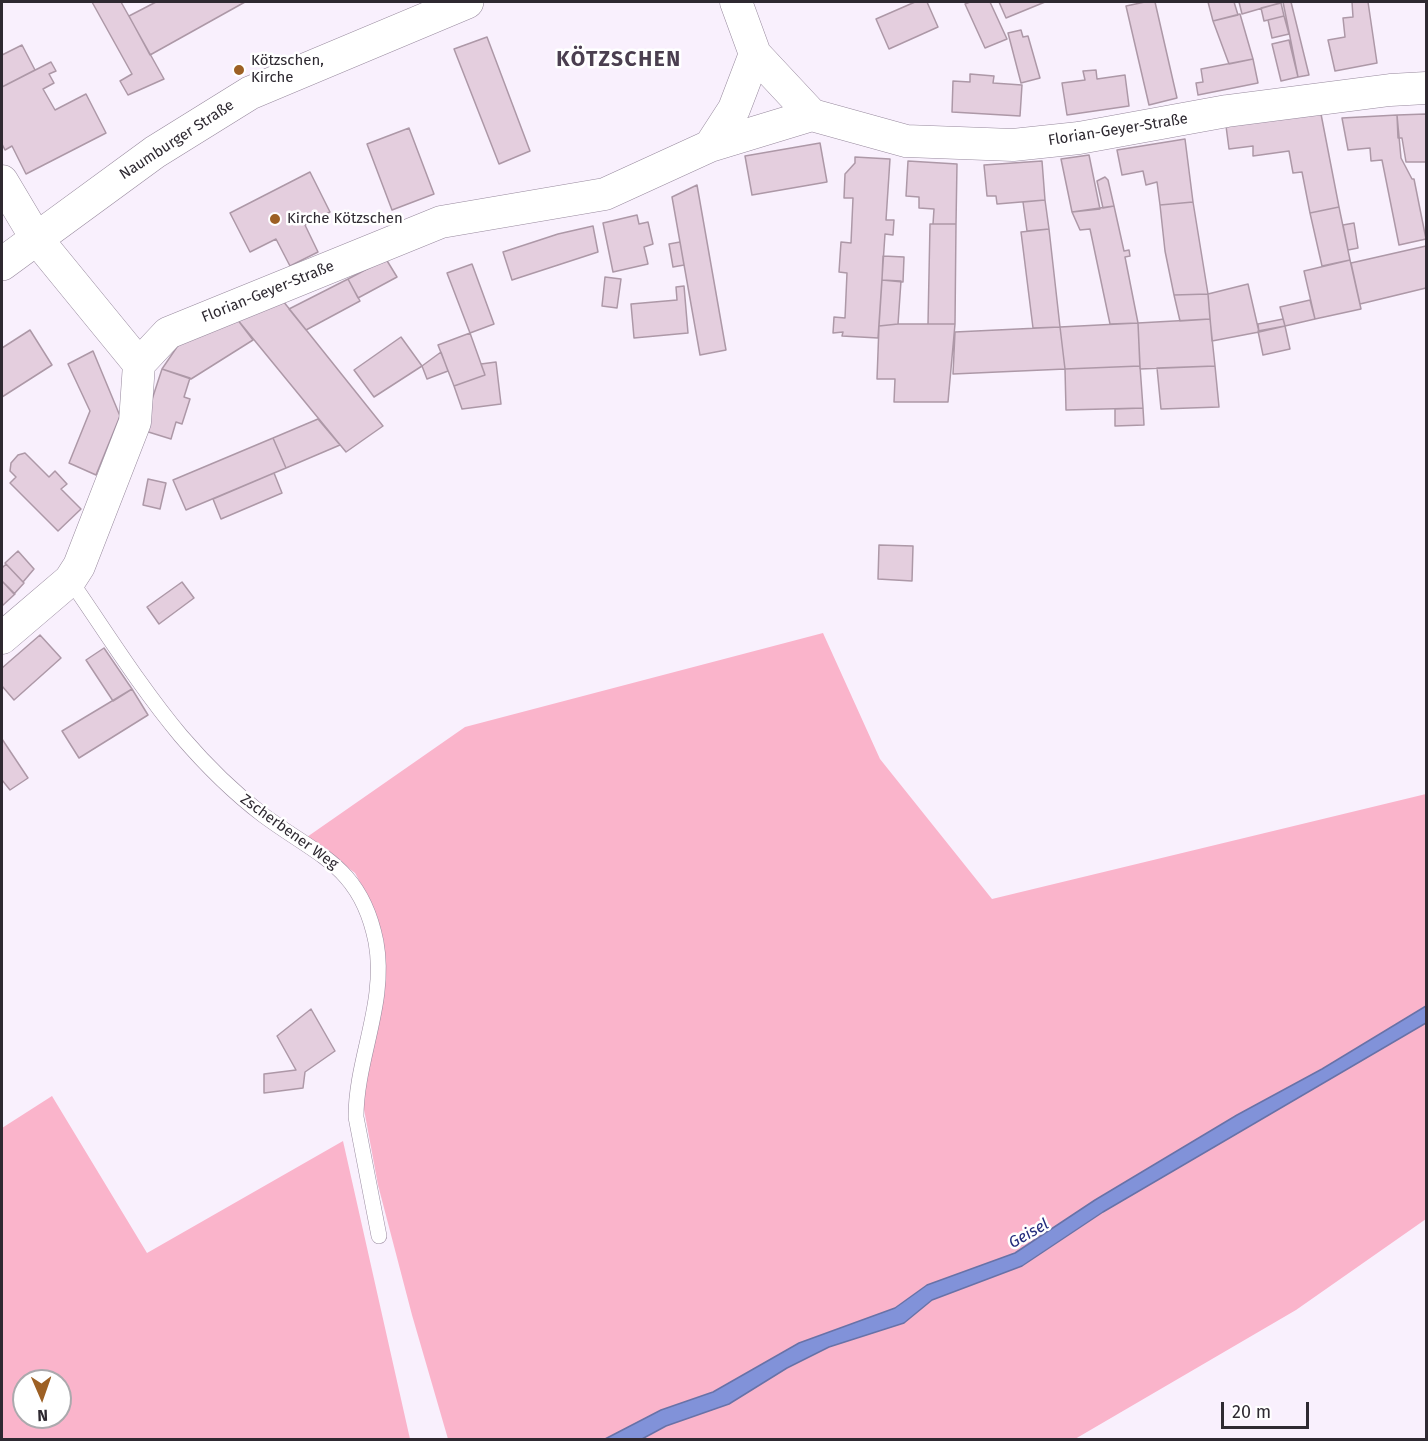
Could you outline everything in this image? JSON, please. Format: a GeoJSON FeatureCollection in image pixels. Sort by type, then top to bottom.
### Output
{"type":"FeatureCollection","features":[{"type":"Feature","properties":{"kind":"street","name":"Naumburger Straße"},"geometry":{"type":"LineString","coordinates":[[2,264],[155,152],[250,93],[467,2]]}},
{"type":"Feature","properties":{"kind":"street"},"geometry":{"type":"LineString","coordinates":[[736,2],[754,54],[812,115]]}},
{"type":"Feature","properties":{"kind":"street"},"geometry":{"type":"LineString","coordinates":[[710,146],[734,109],[754,54]]}},
{"type":"Feature","properties":{"kind":"street","name":"Florian-Geyer-Straße"},"geometry":{"type":"LineString","coordinates":[[139,364],[168,333],[441,222],[605,194],[710,146],[812,115],[906,141],[1013,145],[1079,138],[1227,111],[1390,90],[1426,88]]}},
{"type":"Feature","properties":{"kind":"street"},"geometry":{"type":"LineString","coordinates":[[2,181],[36,238],[139,364],[135,422],[79,566],[70,580],[2,639]]}},
{"type":"Feature","properties":{"kind":"lane","name":"Zscherbener Weg"},"geometry":{"type":"LineString","coordinates":[[70,580],[181,736],[245,800],[346,873],[363,899],[375,937],[378,979],[374,1021],[357,1093],[356,1117],[379,1236]]}},
{"type":"Feature","properties":{"kind":"shaded area"},"geometry":{"type":"Polygon","coordinates":[[[823,633],[880,759],[992,899],[1426,794],[1426,1006],[1095,1200],[1015,1253],[927,1285],[895,1308],[799,1343],[713,1392],[661,1410],[605,1439],[448,1439],[378,1185],[363,1104],[367,1069],[381,1014],[365,891],[355,873],[307,837],[465,727],[823,633]]]}},
{"type":"Feature","properties":{"kind":"shaded area"},"geometry":{"type":"Polygon","coordinates":[[[1426,1023],[1426,1219],[1296,1310],[1075,1439],[642,1440],[666,1426],[729,1404],[787,1368],[829,1347],[904,1323],[932,1300],[1022,1266],[1103,1212],[1426,1023]]]}},
{"type":"Feature","properties":{"kind":"shaded area"},"geometry":{"type":"Polygon","coordinates":[[[52,1096],[147,1253],[343,1141],[410,1439],[2,1439],[2,1128],[52,1096]]]}},
{"type":"Feature","properties":{"kind":"water"},"geometry":{"type":"Polygon","coordinates":[[[1426,1006],[1426,1023],[1103,1212],[1022,1266],[932,1300],[904,1323],[829,1347],[787,1368],[729,1404],[666,1426],[642,1439],[605,1439],[661,1410],[713,1392],[799,1343],[895,1308],[927,1285],[1015,1253],[1095,1200],[1426,1006]]]}},
{"type":"Feature","properties":{"kind":"building"},"geometry":{"type":"Polygon","coordinates":[[[92,2],[121,2],[164,79],[128,95],[120,81],[132,74],[92,2]]]}},
{"type":"Feature","properties":{"kind":"building"},"geometry":{"type":"Polygon","coordinates":[[[156,2],[245,2],[150,55],[129,16],[156,2]]]}},
{"type":"Feature","properties":{"kind":"building"},"geometry":{"type":"Polygon","coordinates":[[[915,2],[927,2],[938,27],[889,49],[876,19],[915,2]]]}},
{"type":"Feature","properties":{"kind":"building"},"geometry":{"type":"Polygon","coordinates":[[[990,2],[1007,39],[985,48],[965,4],[990,2]]]}},
{"type":"Feature","properties":{"kind":"building"},"geometry":{"type":"Polygon","coordinates":[[[999,2],[1045,2],[1006,18],[999,2]]]}},
{"type":"Feature","properties":{"kind":"building"},"geometry":{"type":"Polygon","coordinates":[[[1155,2],[1177,98],[1149,105],[1126,6],[1155,2]]]}},
{"type":"Feature","properties":{"kind":"building"},"geometry":{"type":"Polygon","coordinates":[[[1208,2],[1234,2],[1238,15],[1213,21],[1208,2]]]}},
{"type":"Feature","properties":{"kind":"building"},"geometry":{"type":"Polygon","coordinates":[[[1239,2],[1283,2],[1242,14],[1239,2]]]}},
{"type":"Feature","properties":{"kind":"building"},"geometry":{"type":"Polygon","coordinates":[[[1283,2],[1291,2],[1309,75],[1298,77],[1283,2]]]}},
{"type":"Feature","properties":{"kind":"building"},"geometry":{"type":"Polygon","coordinates":[[[1352,2],[1368,2],[1377,63],[1335,71],[1328,40],[1345,37],[1343,18],[1353,17],[1352,2]]]}},
{"type":"Feature","properties":{"kind":"building"},"geometry":{"type":"Polygon","coordinates":[[[1281,3],[1284,16],[1264,21],[1261,8],[1281,3]]]}},
{"type":"Feature","properties":{"kind":"building"},"geometry":{"type":"Polygon","coordinates":[[[1240,14],[1253,59],[1229,64],[1213,21],[1240,14]]]}},
{"type":"Feature","properties":{"kind":"building"},"geometry":{"type":"Polygon","coordinates":[[[1284,16],[1289,34],[1272,38],[1268,20],[1284,16]]]}},
{"type":"Feature","properties":{"kind":"building"},"geometry":{"type":"Polygon","coordinates":[[[1021,30],[1023,37],[1028,36],[1040,78],[1021,83],[1008,33],[1021,30]]]}},
{"type":"Feature","properties":{"kind":"building"},"geometry":{"type":"Polygon","coordinates":[[[487,37],[530,151],[499,164],[454,49],[487,37]]]}},
{"type":"Feature","properties":{"kind":"building"},"geometry":{"type":"Polygon","coordinates":[[[1289,40],[1298,77],[1281,81],[1272,44],[1289,40]]]}},
{"type":"Feature","properties":{"kind":"building"},"geometry":{"type":"Polygon","coordinates":[[[22,45],[35,70],[2,87],[2,55],[22,45]]]}},
{"type":"Feature","properties":{"kind":"building"},"geometry":{"type":"Polygon","coordinates":[[[1253,59],[1258,83],[1198,95],[1196,83],[1203,82],[1201,69],[1253,59]]]}},
{"type":"Feature","properties":{"kind":"building"},"geometry":{"type":"Polygon","coordinates":[[[51,62],[56,71],[49,74],[54,83],[43,89],[55,110],[86,94],[106,133],[26,174],[12,146],[5,150],[2,144],[2,87],[51,62]]]}},
{"type":"Feature","properties":{"kind":"building"},"geometry":{"type":"Polygon","coordinates":[[[1096,70],[1097,79],[1125,75],[1129,106],[1067,115],[1062,83],[1085,80],[1083,71],[1096,70]]]}},
{"type":"Feature","properties":{"kind":"building"},"geometry":{"type":"Polygon","coordinates":[[[970,74],[994,76],[993,83],[1022,85],[1020,116],[952,112],[953,81],[970,82],[970,74]]]}},
{"type":"Feature","properties":{"kind":"building"},"geometry":{"type":"Polygon","coordinates":[[[1321,114],[1339,207],[1310,213],[1302,172],[1293,173],[1289,151],[1253,156],[1253,146],[1229,149],[1226,126],[1321,114]]]}},
{"type":"Feature","properties":{"kind":"building"},"geometry":{"type":"Polygon","coordinates":[[[1426,114],[1426,162],[1406,162],[1402,138],[1398,138],[1397,115],[1426,114]]]}},
{"type":"Feature","properties":{"kind":"building"},"geometry":{"type":"Polygon","coordinates":[[[1397,115],[1401,158],[1414,179],[1426,239],[1399,245],[1382,160],[1371,161],[1370,148],[1348,150],[1342,118],[1397,115]]]}},
{"type":"Feature","properties":{"kind":"building"},"geometry":{"type":"Polygon","coordinates":[[[409,128],[434,194],[392,210],[367,144],[409,128]]]}},
{"type":"Feature","properties":{"kind":"building"},"geometry":{"type":"Polygon","coordinates":[[[1185,139],[1193,202],[1160,205],[1157,182],[1146,185],[1143,171],[1122,175],[1117,150],[1185,139]]]}},
{"type":"Feature","properties":{"kind":"building"},"geometry":{"type":"Polygon","coordinates":[[[820,143],[827,182],[752,195],[745,156],[820,143]]]}},
{"type":"Feature","properties":{"kind":"building"},"geometry":{"type":"Polygon","coordinates":[[[1089,155],[1100,209],[1072,212],[1061,159],[1089,155]]]}},
{"type":"Feature","properties":{"kind":"building"},"geometry":{"type":"Polygon","coordinates":[[[855,157],[890,159],[886,220],[894,220],[893,235],[885,234],[878,338],[842,336],[843,332],[833,333],[834,317],[845,318],[847,273],[839,272],[841,242],[851,243],[853,198],[844,198],[845,174],[855,163],[855,157]]]}},
{"type":"Feature","properties":{"kind":"building"},"geometry":{"type":"Polygon","coordinates":[[[908,161],[957,164],[956,224],[933,224],[934,209],[919,208],[919,197],[906,196],[908,161]]]}},
{"type":"Feature","properties":{"kind":"building"},"geometry":{"type":"Polygon","coordinates":[[[1042,161],[1045,200],[997,204],[996,196],[987,196],[984,165],[1042,161]]]}},
{"type":"Feature","properties":{"kind":"building","name":"Kirche Kötzschen"},"geometry":{"type":"Polygon","coordinates":[[[310,172],[330,212],[305,225],[318,252],[290,266],[276,239],[250,252],[230,213],[310,172]]]}},
{"type":"Feature","properties":{"kind":"building"},"geometry":{"type":"Polygon","coordinates":[[[1105,177],[1108,180],[1114,206],[1103,208],[1097,181],[1105,177]]]}},
{"type":"Feature","properties":{"kind":"building"},"geometry":{"type":"Polygon","coordinates":[[[697,185],[726,350],[700,355],[672,197],[697,185]]]}},
{"type":"Feature","properties":{"kind":"building"},"geometry":{"type":"Polygon","coordinates":[[[1045,200],[1049,229],[1027,231],[1023,202],[1045,200]]]}},
{"type":"Feature","properties":{"kind":"building"},"geometry":{"type":"Polygon","coordinates":[[[1193,202],[1208,294],[1174,295],[1165,251],[1160,205],[1193,202]]]}},
{"type":"Feature","properties":{"kind":"building"},"geometry":{"type":"Polygon","coordinates":[[[1114,206],[1124,251],[1129,250],[1130,256],[1125,257],[1138,323],[1110,324],[1090,229],[1080,230],[1072,212],[1114,206]]]}},
{"type":"Feature","properties":{"kind":"building"},"geometry":{"type":"Polygon","coordinates":[[[1339,207],[1350,260],[1322,266],[1310,213],[1339,207]]]}},
{"type":"Feature","properties":{"kind":"building"},"geometry":{"type":"Polygon","coordinates":[[[637,215],[639,224],[648,222],[653,244],[644,247],[648,264],[613,272],[603,223],[637,215]]]}},
{"type":"Feature","properties":{"kind":"building"},"geometry":{"type":"Polygon","coordinates":[[[1354,223],[1358,248],[1348,250],[1343,225],[1354,223]]]}},
{"type":"Feature","properties":{"kind":"building"},"geometry":{"type":"Polygon","coordinates":[[[930,224],[956,224],[955,324],[928,324],[930,224]]]}},
{"type":"Feature","properties":{"kind":"building"},"geometry":{"type":"Polygon","coordinates":[[[593,226],[598,252],[512,280],[503,252],[558,234],[593,226]]]}},
{"type":"Feature","properties":{"kind":"building"},"geometry":{"type":"Polygon","coordinates":[[[1049,229],[1060,327],[1033,328],[1021,232],[1049,229]]]}},
{"type":"Feature","properties":{"kind":"building"},"geometry":{"type":"Polygon","coordinates":[[[680,242],[684,265],[673,267],[669,244],[680,242]]]}},
{"type":"Feature","properties":{"kind":"building"},"geometry":{"type":"Polygon","coordinates":[[[1426,246],[1426,288],[1360,304],[1351,263],[1426,246]]]}},
{"type":"Feature","properties":{"kind":"building"},"geometry":{"type":"Polygon","coordinates":[[[883,256],[904,257],[903,282],[882,280],[883,256]]]}},
{"type":"Feature","properties":{"kind":"building"},"geometry":{"type":"Polygon","coordinates":[[[386,259],[397,277],[358,298],[348,279],[386,259]]]}},
{"type":"Feature","properties":{"kind":"building"},"geometry":{"type":"Polygon","coordinates":[[[1350,260],[1361,309],[1315,319],[1304,271],[1350,260]]]}},
{"type":"Feature","properties":{"kind":"building"},"geometry":{"type":"Polygon","coordinates":[[[472,264],[494,324],[470,333],[447,273],[472,264]]]}},
{"type":"Feature","properties":{"kind":"building"},"geometry":{"type":"Polygon","coordinates":[[[605,277],[621,279],[617,308],[602,306],[605,277]]]}},
{"type":"Feature","properties":{"kind":"building"},"geometry":{"type":"Polygon","coordinates":[[[348,279],[360,301],[306,330],[289,309],[348,279]]]}},
{"type":"Feature","properties":{"kind":"building"},"geometry":{"type":"Polygon","coordinates":[[[882,280],[901,281],[898,324],[879,326],[882,280]]]}},
{"type":"Feature","properties":{"kind":"building"},"geometry":{"type":"Polygon","coordinates":[[[1248,284],[1259,332],[1212,341],[1208,294],[1248,284]]]}},
{"type":"Feature","properties":{"kind":"building"},"geometry":{"type":"Polygon","coordinates":[[[684,286],[688,333],[634,338],[631,304],[677,300],[676,287],[684,286]]]}},
{"type":"Feature","properties":{"kind":"building"},"geometry":{"type":"Polygon","coordinates":[[[1208,294],[1210,319],[1180,321],[1174,295],[1208,294]]]}},
{"type":"Feature","properties":{"kind":"building"},"geometry":{"type":"Polygon","coordinates":[[[1310,300],[1315,319],[1285,326],[1280,307],[1310,300]]]}},
{"type":"Feature","properties":{"kind":"building"},"geometry":{"type":"Polygon","coordinates":[[[283,301],[383,426],[346,452],[237,319],[283,301]]]}},
{"type":"Feature","properties":{"kind":"building"},"geometry":{"type":"Polygon","coordinates":[[[237,319],[253,340],[191,379],[162,369],[181,341],[237,319]]]}},
{"type":"Feature","properties":{"kind":"building"},"geometry":{"type":"Polygon","coordinates":[[[1210,319],[1215,366],[1140,369],[1138,323],[1210,319]]]}},
{"type":"Feature","properties":{"kind":"building"},"geometry":{"type":"Polygon","coordinates":[[[1283,319],[1285,326],[1259,332],[1258,324],[1283,319]]]}},
{"type":"Feature","properties":{"kind":"building"},"geometry":{"type":"Polygon","coordinates":[[[1138,323],[1140,366],[1065,369],[1060,327],[1138,323]]]}},
{"type":"Feature","properties":{"kind":"building"},"geometry":{"type":"Polygon","coordinates":[[[955,324],[948,402],[894,402],[895,379],[877,379],[879,326],[955,324]]]}},
{"type":"Feature","properties":{"kind":"building"},"geometry":{"type":"Polygon","coordinates":[[[1285,326],[1290,349],[1263,355],[1258,331],[1285,326]]]}},
{"type":"Feature","properties":{"kind":"building"},"geometry":{"type":"Polygon","coordinates":[[[1060,327],[1065,369],[953,374],[955,332],[1060,327]]]}},
{"type":"Feature","properties":{"kind":"building"},"geometry":{"type":"Polygon","coordinates":[[[30,330],[52,365],[2,397],[2,348],[30,330]]]}},
{"type":"Feature","properties":{"kind":"building"},"geometry":{"type":"Polygon","coordinates":[[[470,333],[485,375],[454,386],[438,345],[470,333]]]}},
{"type":"Feature","properties":{"kind":"building"},"geometry":{"type":"Polygon","coordinates":[[[401,337],[422,366],[374,397],[354,370],[401,337]]]}},
{"type":"Feature","properties":{"kind":"building"},"geometry":{"type":"Polygon","coordinates":[[[93,351],[120,416],[96,475],[69,463],[90,411],[68,364],[93,351]]]}},
{"type":"Feature","properties":{"kind":"building"},"geometry":{"type":"Polygon","coordinates":[[[441,352],[448,371],[427,379],[422,366],[441,352]]]}},
{"type":"Feature","properties":{"kind":"building"},"geometry":{"type":"Polygon","coordinates":[[[496,362],[501,404],[462,409],[454,386],[485,375],[481,364],[496,362]]]}},
{"type":"Feature","properties":{"kind":"building"},"geometry":{"type":"Polygon","coordinates":[[[1140,366],[1143,408],[1066,410],[1065,369],[1140,366]]]}},
{"type":"Feature","properties":{"kind":"building"},"geometry":{"type":"Polygon","coordinates":[[[1215,366],[1219,407],[1161,409],[1157,368],[1215,366]]]}},
{"type":"Feature","properties":{"kind":"building"},"geometry":{"type":"Polygon","coordinates":[[[162,369],[190,378],[184,397],[190,399],[182,424],[176,422],[171,439],[142,430],[162,369]]]}},
{"type":"Feature","properties":{"kind":"building"},"geometry":{"type":"Polygon","coordinates":[[[1143,408],[1144,425],[1115,426],[1115,409],[1143,408]]]}},
{"type":"Feature","properties":{"kind":"building"},"geometry":{"type":"Polygon","coordinates":[[[318,419],[340,445],[286,468],[273,438],[318,419]]]}},
{"type":"Feature","properties":{"kind":"building"},"geometry":{"type":"Polygon","coordinates":[[[273,438],[286,468],[186,510],[173,480],[273,438]]]}},
{"type":"Feature","properties":{"kind":"building"},"geometry":{"type":"Polygon","coordinates":[[[25,453],[49,477],[55,471],[67,484],[61,489],[81,509],[58,531],[10,483],[16,477],[10,471],[11,463],[18,455],[25,453]]]}},
{"type":"Feature","properties":{"kind":"building"},"geometry":{"type":"Polygon","coordinates":[[[274,473],[282,493],[221,519],[213,499],[274,473]]]}},
{"type":"Feature","properties":{"kind":"building"},"geometry":{"type":"Polygon","coordinates":[[[148,479],[166,483],[160,509],[143,505],[148,479]]]}},
{"type":"Feature","properties":{"kind":"building"},"geometry":{"type":"Polygon","coordinates":[[[879,545],[913,546],[912,581],[878,579],[879,545]]]}},
{"type":"Feature","properties":{"kind":"building"},"geometry":{"type":"Polygon","coordinates":[[[18,551],[34,569],[23,582],[5,563],[18,551]]]}},
{"type":"Feature","properties":{"kind":"building"},"geometry":{"type":"Polygon","coordinates":[[[6,564],[24,583],[14,594],[2,581],[2,568],[6,564]]]}},
{"type":"Feature","properties":{"kind":"building"},"geometry":{"type":"Polygon","coordinates":[[[2,581],[15,594],[2,606],[2,581]]]}},
{"type":"Feature","properties":{"kind":"building"},"geometry":{"type":"Polygon","coordinates":[[[182,582],[194,598],[159,624],[147,607],[182,582]]]}},
{"type":"Feature","properties":{"kind":"building"},"geometry":{"type":"Polygon","coordinates":[[[40,635],[61,658],[14,700],[2,686],[2,668],[40,635]]]}},
{"type":"Feature","properties":{"kind":"building"},"geometry":{"type":"Polygon","coordinates":[[[104,648],[132,689],[113,701],[86,660],[104,648]]]}},
{"type":"Feature","properties":{"kind":"building"},"geometry":{"type":"Polygon","coordinates":[[[132,689],[148,715],[79,758],[62,731],[132,689]]]}},
{"type":"Feature","properties":{"kind":"building"},"geometry":{"type":"Polygon","coordinates":[[[2,739],[28,778],[10,790],[2,780],[2,739]]]}},
{"type":"Feature","properties":{"kind":"building"},"geometry":{"type":"Polygon","coordinates":[[[311,1009],[335,1051],[305,1072],[303,1088],[264,1093],[264,1074],[296,1070],[277,1036],[311,1009]]]}},
{"type":"Feature","properties":{"kind":"place","name":"Kötzschen, Kirche"},"geometry":{"type":"Point","coordinates":[239,70]}},
{"type":"Feature","properties":{"kind":"place","name":"Kirche Kötzschen"},"geometry":{"type":"Point","coordinates":[275,219]}},
{"type":"Feature","properties":{"kind":"district","name":"KÖTZSCHEN"},"geometry":{"type":"Point","coordinates":[619,60]}},
{"type":"Feature","properties":{"kind":"water label","name":"Geisel"},"geometry":{"type":"Point","coordinates":[1029,1234]}}]}
